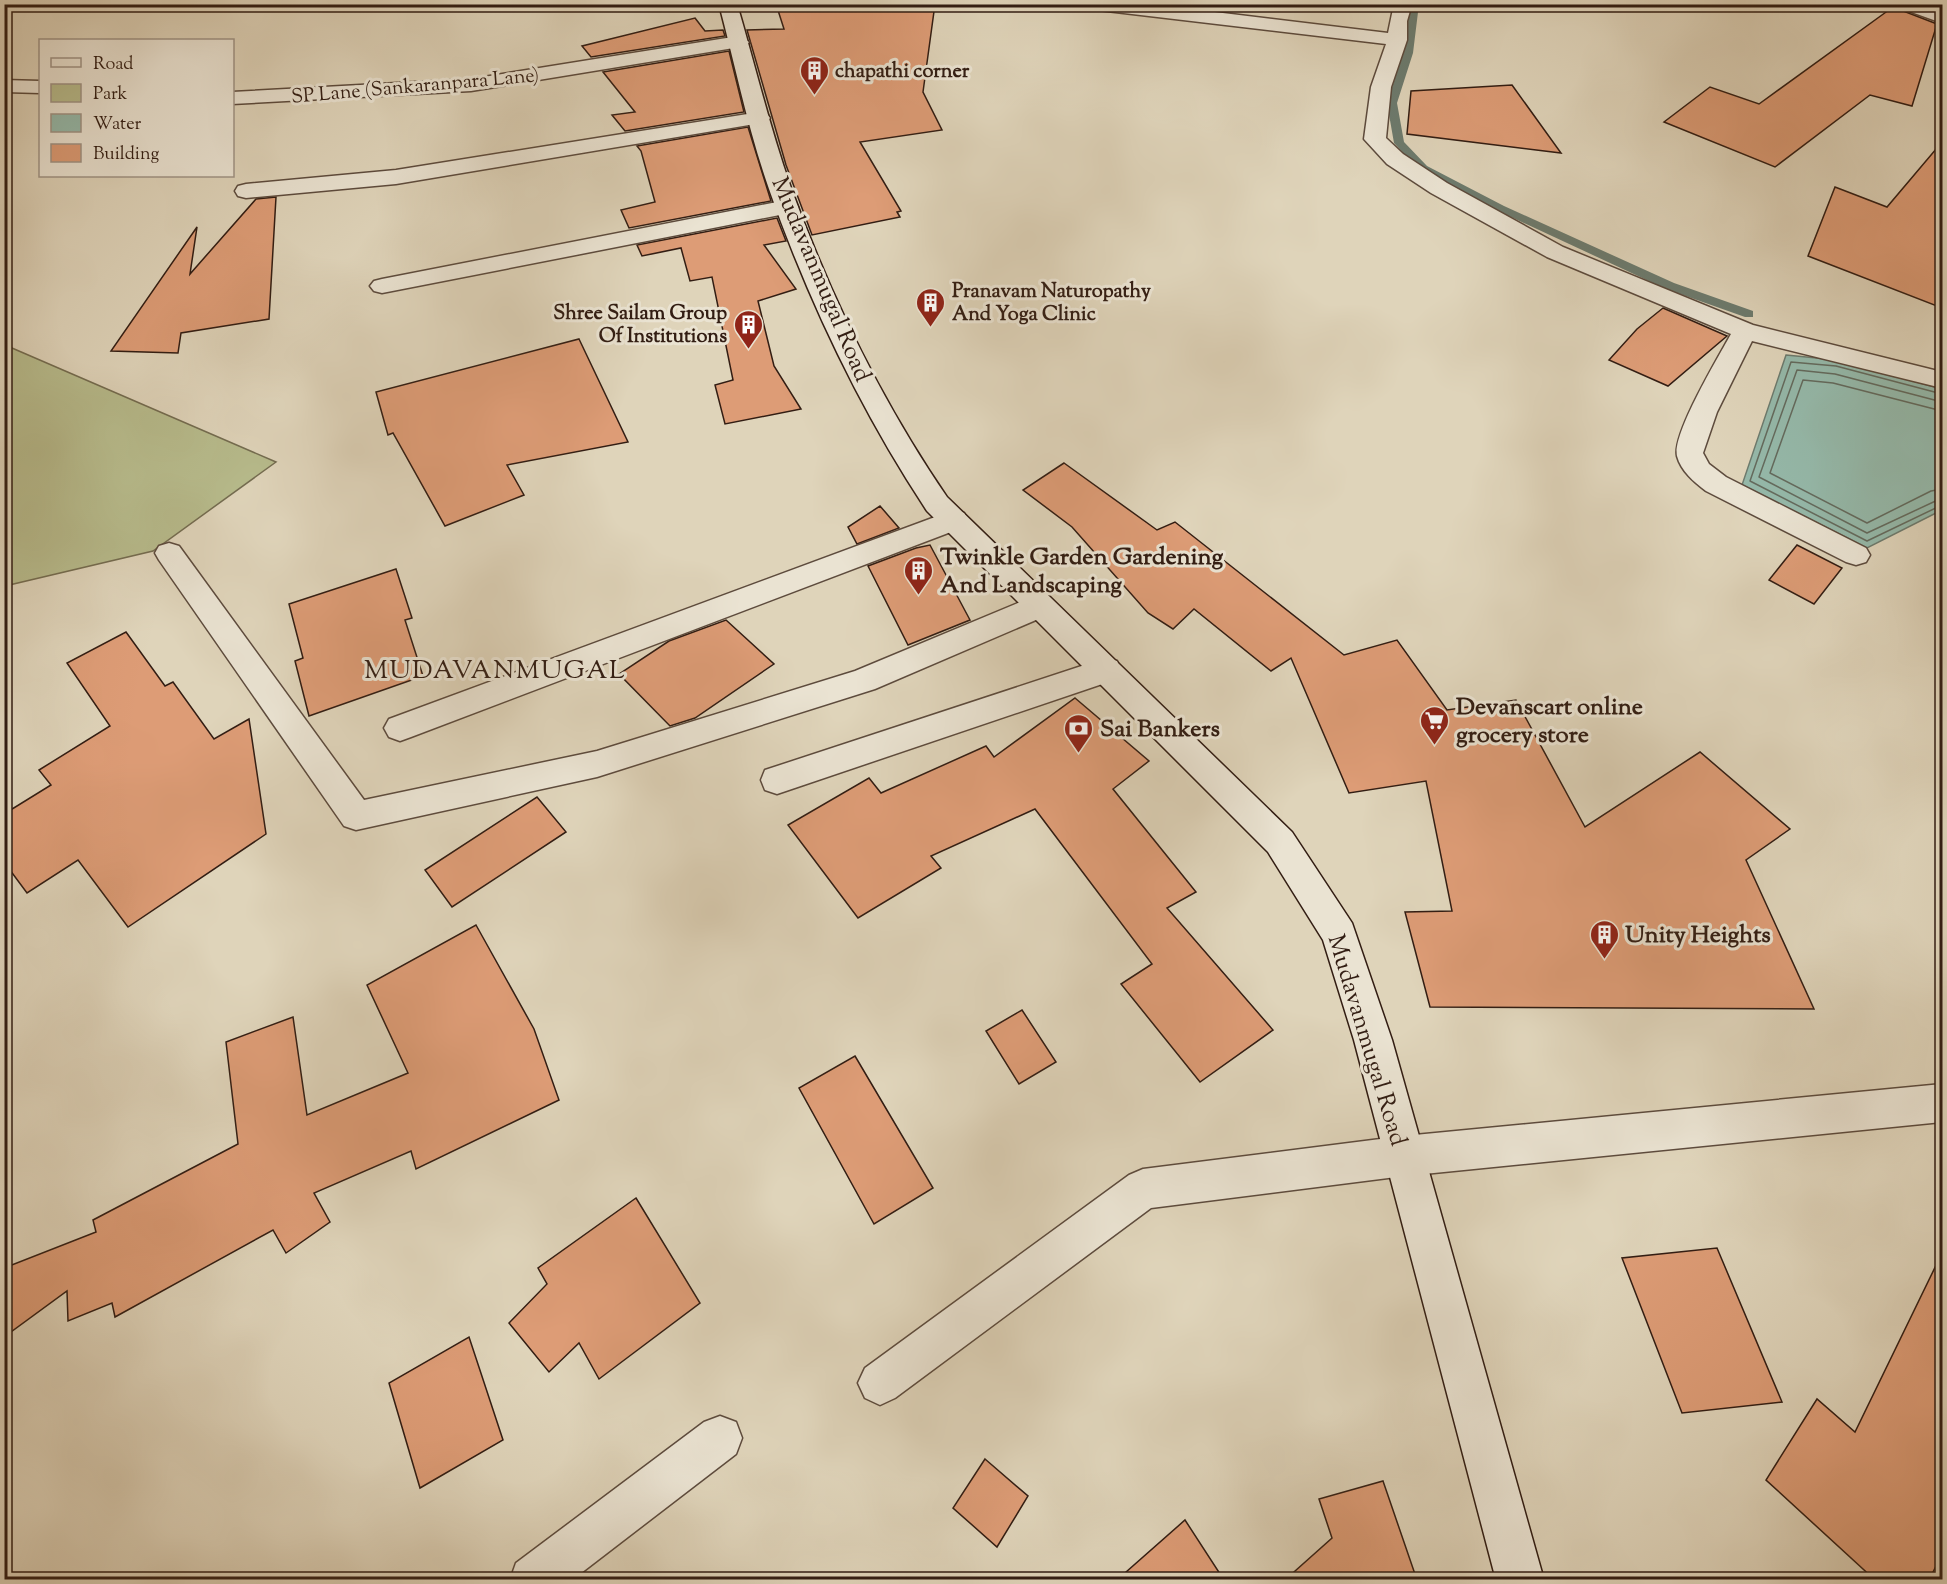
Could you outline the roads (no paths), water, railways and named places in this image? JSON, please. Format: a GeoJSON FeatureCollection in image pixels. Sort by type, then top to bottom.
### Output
{"type":"FeatureCollection","features":[{"type":"Feature","properties":{"kind":"street","name":"Mudavanmugal Road"},"geometry":{"type":"LineString","coordinates":[[728,4],[787,207],[846,348],[910,464],[937,504],[1280,842],[1339,934],[1373,1040],[1520,1580]]}},
{"type":"Feature","properties":{"kind":"street"},"geometry":{"type":"LineString","coordinates":[[1098,4],[1397,40]]}},
{"type":"Feature","properties":{"kind":"street"},"geometry":{"type":"LineString","coordinates":[[1403,4],[1398,21],[1397,40],[1381,87],[1375,139],[1395,159],[1439,188],[1555,252],[1745,331],[1942,380]]}},
{"type":"Feature","properties":{"kind":"street"},"geometry":{"type":"LineString","coordinates":[[1907,4],[1942,17]]}},
{"type":"Feature","properties":{"kind":"street","name":"SP Lane (Sankaranpara Lane)"},"geometry":{"type":"LineString","coordinates":[[234,98],[471,85],[739,42]]}},
{"type":"Feature","properties":{"kind":"street"},"geometry":{"type":"LineString","coordinates":[[4,86],[39,87]]}},
{"type":"Feature","properties":{"kind":"street"},"geometry":{"type":"LineString","coordinates":[[246,191],[396,177],[760,118]]}},
{"type":"Feature","properties":{"kind":"street"},"geometry":{"type":"LineString","coordinates":[[382,286],[787,207]]}},
{"type":"Feature","properties":{"kind":"street"},"geometry":{"type":"LineString","coordinates":[[1745,331],[1691,441],[1694,464],[1702,475],[1716,484],[1856,555]]}},
{"type":"Feature","properties":{"kind":"street"},"geometry":{"type":"LineString","coordinates":[[400,728],[954,520]]}},
{"type":"Feature","properties":{"kind":"street"},"geometry":{"type":"LineString","coordinates":[[169,553],[356,816],[597,764],[864,680],[1040,606]]}},
{"type":"Feature","properties":{"kind":"street"},"geometry":{"type":"LineString","coordinates":[[777,780],[1106,670]]}},
{"type":"Feature","properties":{"kind":"street"},"geometry":{"type":"LineString","coordinates":[[880,1383],[1143,1189],[1404,1156],[1942,1103]]}},
{"type":"Feature","properties":{"kind":"street"},"geometry":{"type":"LineString","coordinates":[[533,1580],[720,1438]]}},
{"type":"Feature","properties":{"kind":"water"},"geometry":{"type":"Polygon","coordinates":[[[1786,355],[1837,360],[1942,389],[1942,510],[1867,548],[1742,485],[1786,355]]]}},
{"type":"Feature","properties":{"kind":"waterway"},"geometry":{"type":"LineString","coordinates":[[1414,4],[1408,53],[1392,103],[1399,143],[1423,168],[1500,208],[1670,286],[1749,314]]}},
{"type":"Feature","properties":{"kind":"place","name":"chapathi corner"},"geometry":{"type":"Point","coordinates":[814,96]}},
{"type":"Feature","properties":{"kind":"place","name":"Pranavam Naturopathy And Yoga Clinic"},"geometry":{"type":"Point","coordinates":[931,328]}},
{"type":"Feature","properties":{"kind":"place","name":"Shree Sailam Group Of Institutions"},"geometry":{"type":"Point","coordinates":[748,350]}},
{"type":"Feature","properties":{"kind":"place","name":"Twinkle Garden Gardening And Landscaping"},"geometry":{"type":"Point","coordinates":[919,596]}},
{"type":"Feature","properties":{"kind":"place","name":"Devanscart online grocery store"},"geometry":{"type":"Point","coordinates":[1435,746]}},
{"type":"Feature","properties":{"kind":"place","name":"Sai Bankers"},"geometry":{"type":"Point","coordinates":[1079,754]}},
{"type":"Feature","properties":{"kind":"place","name":"Unity Heights"},"geometry":{"type":"Point","coordinates":[1604,960]}},
{"type":"Feature","properties":{"kind":"district","name":"MUDAVANMUGAL"},"geometry":{"type":"Point","coordinates":[495,669]}}]}
